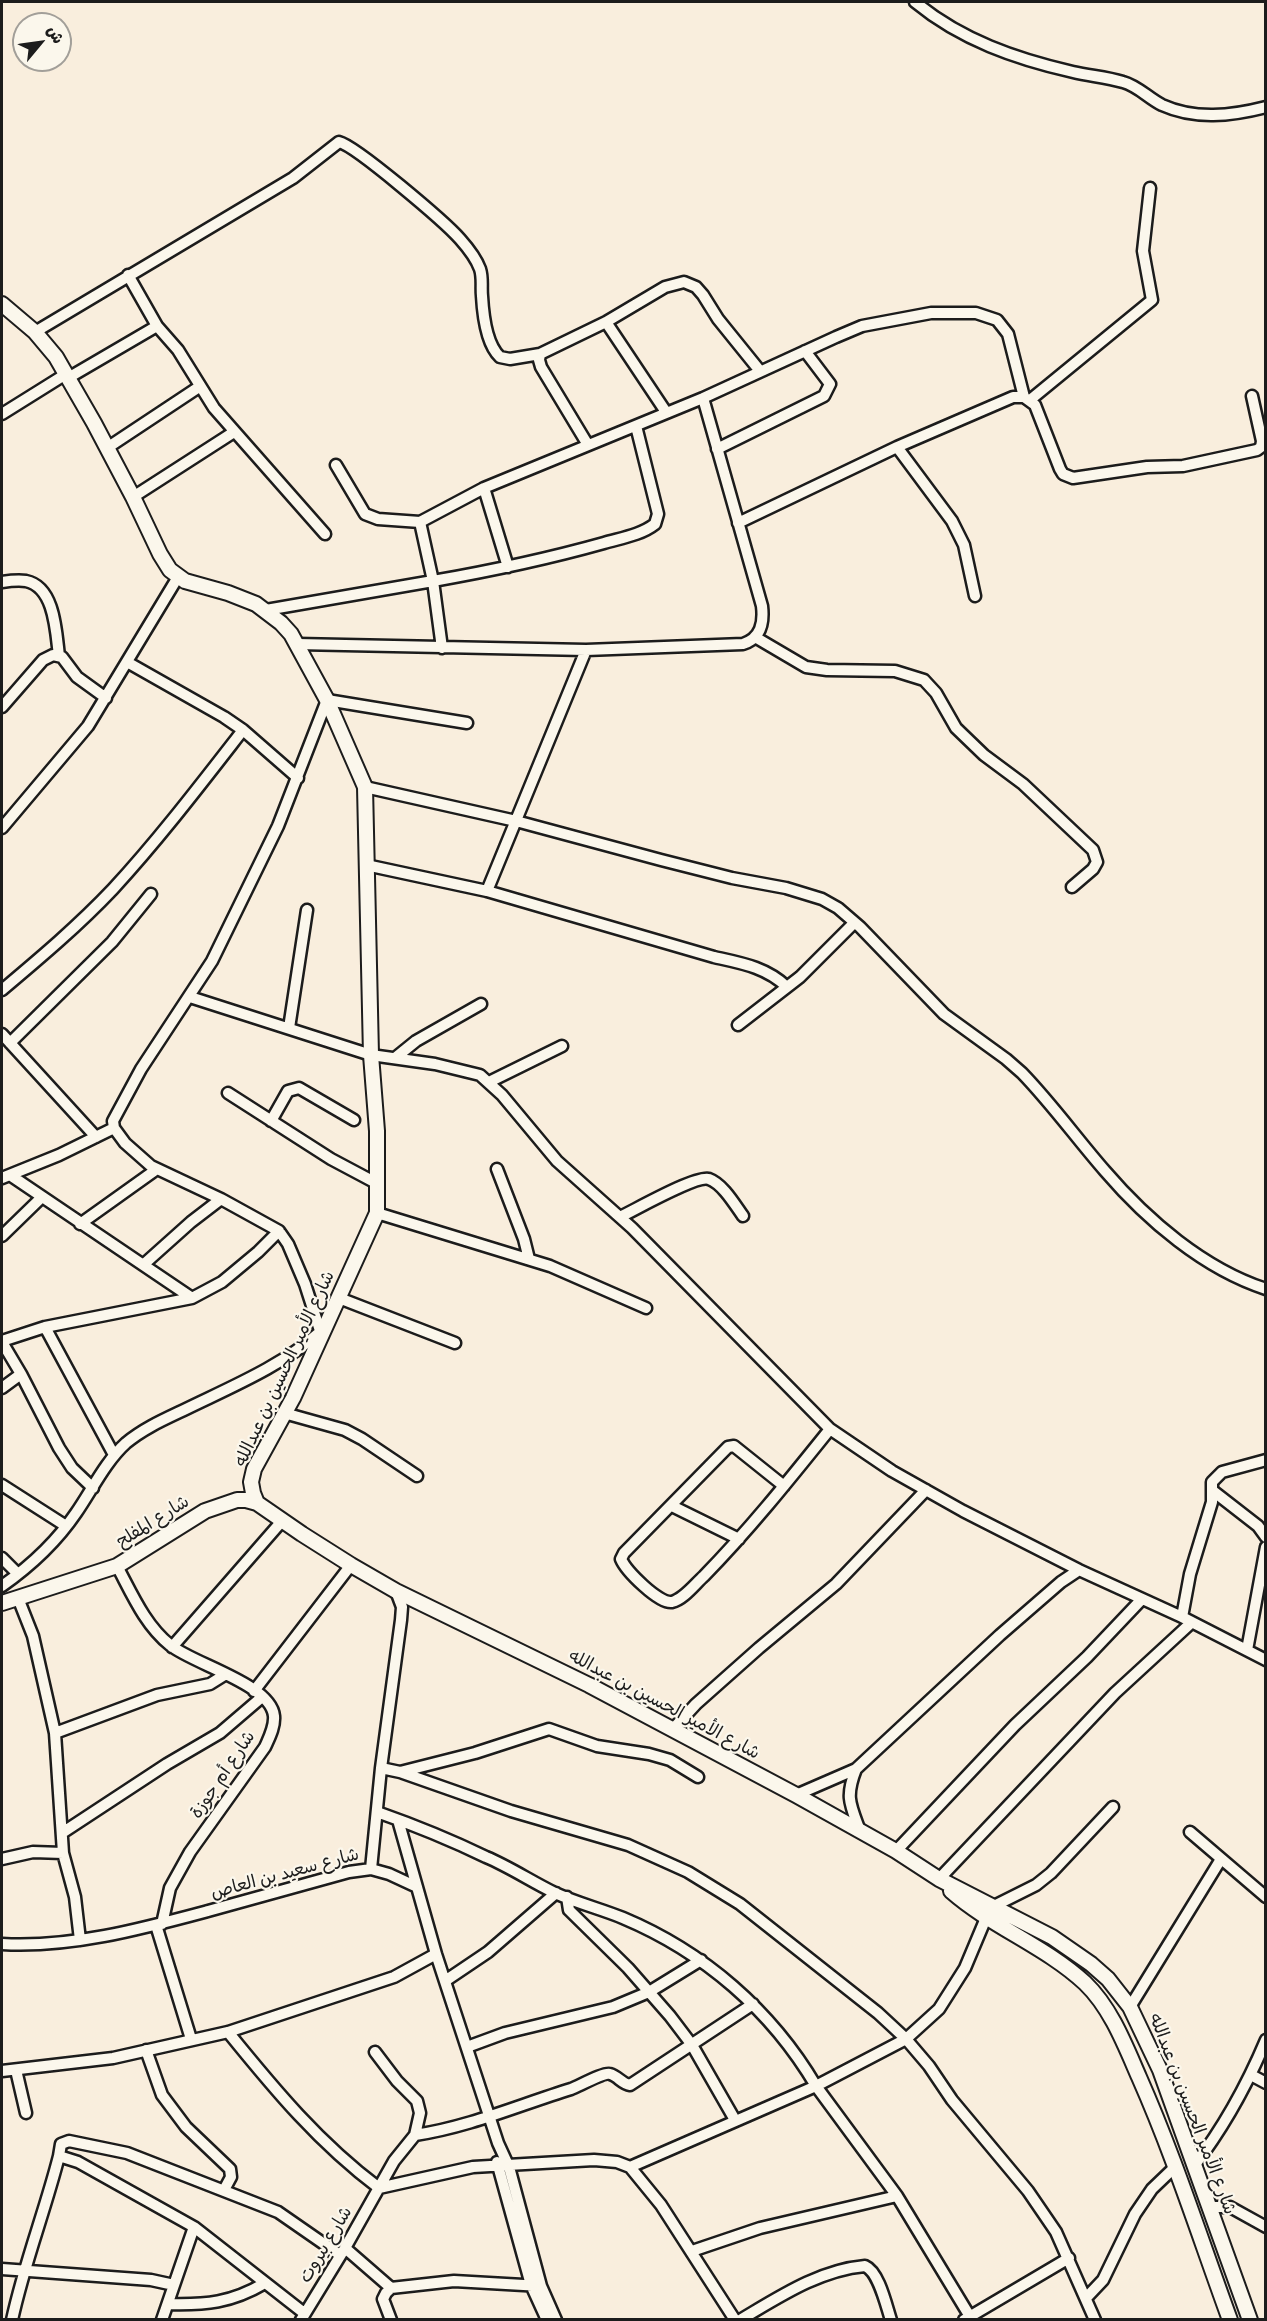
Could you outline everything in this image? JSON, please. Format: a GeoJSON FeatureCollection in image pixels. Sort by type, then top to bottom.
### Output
{"type":"FeatureCollection","features":[{"type":"Feature","properties":{"kind":"street"},"geometry":{"type":"LineString","coordinates":[[915,2],[940,20],[975,40],[1036,63],[1128,83],[1158,102],[1179,111],[1205,115],[1231,115],[1266,108]]}},
{"type":"Feature","properties":{"kind":"street"},"geometry":{"type":"LineString","coordinates":[[35,332],[293,178],[333,144],[342,142],[406,192],[458,236],[470,250],[482,275],[483,307],[490,338],[497,354],[504,358],[540,354],[544,350],[606,322],[665,287],[678,282],[690,283],[703,295],[722,324],[760,370]]}},
{"type":"Feature","properties":{"kind":"street"},"geometry":{"type":"LineString","coordinates":[[738,523],[897,447],[1013,397],[1027,398],[1152,300],[1143,251],[1149,188]]}},
{"type":"Feature","properties":{"kind":"street"},"geometry":{"type":"LineString","coordinates":[[128,275],[158,326],[178,351],[214,408],[325,534]]}},
{"type":"Feature","properties":{"kind":"street"},"geometry":{"type":"LineString","coordinates":[[2,304],[47,345],[67,376],[108,448],[160,554],[178,578],[106,698],[75,743],[2,828]]}},
{"type":"Feature","properties":{"kind":"street"},"geometry":{"type":"LineString","coordinates":[[336,465],[365,514],[378,519],[420,522],[484,488],[703,398],[760,370],[862,326],[925,314],[976,313],[998,320],[1004,326],[1027,398],[1038,410],[1060,469],[1063,474],[1073,478],[1146,467],[1196,464],[1257,450],[1261,447],[1262,441],[1252,396]]}},
{"type":"Feature","properties":{"kind":"street"},"geometry":{"type":"LineString","coordinates":[[606,322],[666,412]]}},
{"type":"Feature","properties":{"kind":"street"},"geometry":{"type":"LineString","coordinates":[[2,414],[158,326]]}},
{"type":"Feature","properties":{"kind":"street"},"geometry":{"type":"LineString","coordinates":[[717,449],[809,405],[827,393],[830,384],[805,351]]}},
{"type":"Feature","properties":{"kind":"street"},"geometry":{"type":"LineString","coordinates":[[540,354],[541,367],[588,445]]}},
{"type":"Feature","properties":{"kind":"street"},"geometry":{"type":"LineString","coordinates":[[108,448],[200,387]]}},
{"type":"Feature","properties":{"kind":"street"},"geometry":{"type":"LineString","coordinates":[[297,644],[586,650],[743,644],[755,637],[762,625],[762,606],[703,398]]}},
{"type":"Feature","properties":{"kind":"street"},"geometry":{"type":"LineString","coordinates":[[266,610],[508,567],[573,552],[631,535],[655,525],[658,514],[636,426]]}},
{"type":"Feature","properties":{"kind":"street"},"geometry":{"type":"LineString","coordinates":[[133,497],[234,432]]}},
{"type":"Feature","properties":{"kind":"street"},"geometry":{"type":"LineString","coordinates":[[897,447],[952,521],[959,534],[975,596]]}},
{"type":"Feature","properties":{"kind":"street"},"geometry":{"type":"LineString","coordinates":[[484,488],[508,567]]}},
{"type":"Feature","properties":{"kind":"street"},"geometry":{"type":"LineString","coordinates":[[420,522],[433,581],[442,648]]}},
{"type":"Feature","properties":{"kind":"street","name":"شارع الأمير الحسين بن عبدالله"},"geometry":{"type":"LineString","coordinates":[[178,578],[242,598],[266,610],[281,623],[297,644],[327,700],[365,787],[371,1055],[377,1131],[377,1213],[284,1413],[254,1469],[251,1482],[257,1503],[351,1565],[396,1591],[549,1664],[796,1794],[896,1851],[990,1912],[1065,1966],[1096,1995],[1130,2056],[1176,2166],[1230,2319]]}},
{"type":"Feature","properties":{"kind":"street"},"geometry":{"type":"LineString","coordinates":[[2,582],[23,581],[41,590],[52,612],[59,656],[77,677],[106,698]]}},
{"type":"Feature","properties":{"kind":"street"},"geometry":{"type":"LineString","coordinates":[[755,637],[806,667],[827,670],[895,671],[924,680],[936,693],[956,728],[984,755],[1023,784],[1093,850],[1097,862],[1093,869],[1072,886]]}},
{"type":"Feature","properties":{"kind":"street"},"geometry":{"type":"LineString","coordinates":[[487,891],[586,650]]}},
{"type":"Feature","properties":{"kind":"street"},"geometry":{"type":"LineString","coordinates":[[2,707],[46,657],[59,656]]}},
{"type":"Feature","properties":{"kind":"street"},"geometry":{"type":"LineString","coordinates":[[127,662],[243,730],[298,777]]}},
{"type":"Feature","properties":{"kind":"street"},"geometry":{"type":"LineString","coordinates":[[2,1586],[18,1574],[66,1526],[75,1516],[114,1455],[146,1428],[239,1383],[321,1334],[301,1274],[288,1244],[279,1231],[221,1199],[157,1169],[136,1154],[114,1128],[115,1115],[163,1033],[190,997],[212,961],[256,874],[298,777],[327,700],[466,723]]}},
{"type":"Feature","properties":{"kind":"street"},"geometry":{"type":"LineString","coordinates":[[2,990],[55,946],[114,888],[243,730]]}},
{"type":"Feature","properties":{"kind":"street"},"geometry":{"type":"LineString","coordinates":[[365,787],[516,820],[732,878],[802,891],[838,908],[944,1014],[1006,1059],[1022,1074],[1106,1173],[1164,1229],[1207,1260],[1242,1281],[1266,1289]]}},
{"type":"Feature","properties":{"kind":"street"},"geometry":{"type":"LineString","coordinates":[[366,865],[487,891],[714,957],[750,965],[772,975],[787,987]]}},
{"type":"Feature","properties":{"kind":"street"},"geometry":{"type":"LineString","coordinates":[[10,1042],[112,942],[151,894]]}},
{"type":"Feature","properties":{"kind":"street"},"geometry":{"type":"LineString","coordinates":[[289,1028],[307,910]]}},
{"type":"Feature","properties":{"kind":"street"},"geometry":{"type":"LineString","coordinates":[[738,1025],[787,987],[854,923]]}},
{"type":"Feature","properties":{"kind":"street"},"geometry":{"type":"LineString","coordinates":[[190,997],[371,1055],[459,1068],[480,1076],[489,1082],[557,1161],[620,1217],[830,1429],[892,1471],[926,1490],[1078,1570],[1187,1620],[1266,1660]]}},
{"type":"Feature","properties":{"kind":"street"},"geometry":{"type":"LineString","coordinates":[[395,1058],[416,1041],[481,1004]]}},
{"type":"Feature","properties":{"kind":"street"},"geometry":{"type":"LineString","coordinates":[[2,1034],[96,1137]]}},
{"type":"Feature","properties":{"kind":"street"},"geometry":{"type":"LineString","coordinates":[[489,1082],[562,1046]]}},
{"type":"Feature","properties":{"kind":"street"},"geometry":{"type":"LineString","coordinates":[[271,1120],[288,1091],[299,1088],[354,1120]]}},
{"type":"Feature","properties":{"kind":"street"},"geometry":{"type":"LineString","coordinates":[[228,1092],[331,1159],[378,1184]]}},
{"type":"Feature","properties":{"kind":"street"},"geometry":{"type":"LineString","coordinates":[[6,1176],[59,1155],[114,1128]]}},
{"type":"Feature","properties":{"kind":"street"},"geometry":{"type":"LineString","coordinates":[[496,1168],[524,1239],[529,1259]]}},
{"type":"Feature","properties":{"kind":"street"},"geometry":{"type":"LineString","coordinates":[[80,1224],[157,1169]]}},
{"type":"Feature","properties":{"kind":"street"},"geometry":{"type":"LineString","coordinates":[[6,1176],[42,1197],[192,1298]]}},
{"type":"Feature","properties":{"kind":"street"},"geometry":{"type":"LineString","coordinates":[[620,1217],[694,1180],[708,1178],[717,1183],[743,1216]]}},
{"type":"Feature","properties":{"kind":"street"},"geometry":{"type":"LineString","coordinates":[[2,1236],[42,1197]]}},
{"type":"Feature","properties":{"kind":"street"},"geometry":{"type":"LineString","coordinates":[[143,1265],[191,1222],[221,1199]]}},
{"type":"Feature","properties":{"kind":"street"},"geometry":{"type":"LineString","coordinates":[[377,1213],[529,1259],[646,1308]]}},
{"type":"Feature","properties":{"kind":"street"},"geometry":{"type":"LineString","coordinates":[[93,1488],[72,1468],[59,1448],[2,1342],[45,1327],[192,1298],[230,1276],[279,1231]]}},
{"type":"Feature","properties":{"kind":"street"},"geometry":{"type":"LineString","coordinates":[[339,1298],[454,1344]]}},
{"type":"Feature","properties":{"kind":"street"},"geometry":{"type":"LineString","coordinates":[[45,1327],[114,1455]]}},
{"type":"Feature","properties":{"kind":"street"},"geometry":{"type":"LineString","coordinates":[[2,1388],[21,1374]]}},
{"type":"Feature","properties":{"kind":"street"},"geometry":{"type":"LineString","coordinates":[[284,1413],[345,1430],[363,1439],[417,1476]]}},
{"type":"Feature","properties":{"kind":"street"},"geometry":{"type":"LineString","coordinates":[[784,1486],[734,1446],[722,1450],[672,1506],[624,1552],[621,1559],[628,1571],[665,1601],[675,1601],[684,1595],[739,1539],[784,1486],[830,1429]]}},
{"type":"Feature","properties":{"kind":"street"},"geometry":{"type":"LineString","coordinates":[[939,1878],[1187,1620],[1190,1574],[1213,1491],[1212,1482],[1222,1472],[1266,1460]]}},
{"type":"Feature","properties":{"kind":"street"},"geometry":{"type":"LineString","coordinates":[[2,1485],[66,1526]]}},
{"type":"Feature","properties":{"kind":"street"},"geometry":{"type":"LineString","coordinates":[[673,1730],[696,1704],[836,1584],[926,1490]]}},
{"type":"Feature","properties":{"kind":"street"},"geometry":{"type":"LineString","coordinates":[[1213,1491],[1258,1526],[1266,1537]]}},
{"type":"Feature","properties":{"kind":"street","name":"شارع المفلح"},"geometry":{"type":"LineString","coordinates":[[2,1603],[117,1566],[205,1510],[237,1500],[257,1503]]}},
{"type":"Feature","properties":{"kind":"street"},"geometry":{"type":"LineString","coordinates":[[672,1506],[739,1539]]}},
{"type":"Feature","properties":{"kind":"street"},"geometry":{"type":"LineString","coordinates":[[172,1647],[282,1521]]}},
{"type":"Feature","properties":{"kind":"street"},"geometry":{"type":"LineString","coordinates":[[1247,1650],[1266,1547]]}},
{"type":"Feature","properties":{"kind":"street"},"geometry":{"type":"LineString","coordinates":[[2,1558],[18,1574]]}},
{"type":"Feature","properties":{"kind":"street"},"geometry":{"type":"LineString","coordinates":[[62,1833],[167,1764],[220,1733],[258,1694],[351,1565]]}},
{"type":"Feature","properties":{"kind":"street"},"geometry":{"type":"LineString","coordinates":[[117,1566],[142,1614],[156,1633],[172,1647],[226,1674],[258,1694]]}},
{"type":"Feature","properties":{"kind":"street"},"geometry":{"type":"LineString","coordinates":[[796,1794],[856,1769],[1000,1635],[1060,1582],[1078,1570]]}},
{"type":"Feature","properties":{"kind":"street","name":"شارع سعيد بن العاص"},"geometry":{"type":"LineString","coordinates":[[2,1944],[39,1945],[80,1940],[159,1924],[349,1872],[371,1869],[381,1768],[401,1620],[402,1607],[396,1591]]}},
{"type":"Feature","properties":{"kind":"street"},"geometry":{"type":"LineString","coordinates":[[18,1598],[33,1636],[55,1733],[63,1853],[75,1897],[80,1940]]}},
{"type":"Feature","properties":{"kind":"street"},"geometry":{"type":"LineString","coordinates":[[896,1851],[1015,1725],[1087,1657],[1142,1599]]}},
{"type":"Feature","properties":{"kind":"street"},"geometry":{"type":"LineString","coordinates":[[55,1733],[157,1695],[210,1684],[226,1674]]}},
{"type":"Feature","properties":{"kind":"street","name":"شارع أم جوزة"},"geometry":{"type":"LineString","coordinates":[[159,1924],[171,1888],[190,1852],[265,1747],[273,1729],[274,1716],[270,1705],[258,1694]]}},
{"type":"Feature","properties":{"kind":"street"},"geometry":{"type":"LineString","coordinates":[[400,1772],[475,1753],[549,1729],[597,1746],[649,1754],[670,1760],[698,1777]]}},
{"type":"Feature","properties":{"kind":"street"},"geometry":{"type":"LineString","coordinates":[[381,1768],[400,1772],[511,1811],[628,1845],[688,1872],[740,1904],[878,2013],[906,2039],[929,2066],[972,2126],[1028,2191],[1056,2232],[1095,2319]]}},
{"type":"Feature","properties":{"kind":"street"},"geometry":{"type":"LineString","coordinates":[[856,1769],[849,1788],[849,1797],[860,1831]]}},
{"type":"Feature","properties":{"kind":"street"},"geometry":{"type":"LineString","coordinates":[[630,2167],[816,2086],[906,2039],[939,2009],[965,1968],[990,1912],[1051,1874],[1113,1807]]}},
{"type":"Feature","properties":{"kind":"street"},"geometry":{"type":"LineString","coordinates":[[376,1812],[487,1857],[556,1893],[648,1929],[701,1960],[734,1985],[753,2004],[799,2060],[897,2196],[974,2316],[1069,2258]]}},
{"type":"Feature","properties":{"kind":"street"},"geometry":{"type":"LineString","coordinates":[[398,1820],[436,1954],[498,2144],[509,2167],[536,2286],[556,2319]]}},
{"type":"Feature","properties":{"kind":"street"},"geometry":{"type":"LineString","coordinates":[[1190,1832],[1266,1897]]}},
{"type":"Feature","properties":{"kind":"street"},"geometry":{"type":"LineString","coordinates":[[2,1859],[33,1852],[63,1853]]}},
{"type":"Feature","properties":{"kind":"street"},"geometry":{"type":"LineString","coordinates":[[1130,2007],[1221,1859]]}},
{"type":"Feature","properties":{"kind":"street"},"geometry":{"type":"LineString","coordinates":[[371,1869],[389,1874],[417,1887]]}},
{"type":"Feature","properties":{"kind":"street"},"geometry":{"type":"LineString","coordinates":[[445,1981],[488,1952],[556,1893]]}},
{"type":"Feature","properties":{"kind":"street"},"geometry":{"type":"LineString","coordinates":[[567,1897],[569,1910],[649,1992],[692,2045],[735,2120]]}},
{"type":"Feature","properties":{"kind":"street","name":"شارع الأمير الحسين بن عبدالله"},"geometry":{"type":"LineString","coordinates":[[990,1912],[1071,1948],[1108,1979],[1130,2007],[1160,2070],[1250,2319]]}},
{"type":"Feature","properties":{"kind":"street"},"geometry":{"type":"LineString","coordinates":[[159,1924],[191,2039]]}},
{"type":"Feature","properties":{"kind":"street"},"geometry":{"type":"LineString","coordinates":[[2,2071],[113,2058],[228,2032],[394,1977],[436,1954]]}},
{"type":"Feature","properties":{"kind":"street"},"geometry":{"type":"LineString","coordinates":[[467,2047],[505,2033],[613,2007],[649,1992],[701,1960]]}},
{"type":"Feature","properties":{"kind":"street"},"geometry":{"type":"LineString","coordinates":[[375,2052],[396,2081],[417,2101],[420,2113],[415,2135],[490,2117],[580,2086],[603,2075],[610,2074],[630,2085],[753,2004]]}},
{"type":"Feature","properties":{"kind":"street"},"geometry":{"type":"LineString","coordinates":[[228,2032],[307,2126],[347,2164],[379,2188],[398,2186],[426,2176],[497,2166],[594,2160],[617,2162],[630,2167],[661,2205],[737,2319],[805,2283],[840,2270],[865,2266],[869,2267],[875,2275],[891,2319]]}},
{"type":"Feature","properties":{"kind":"street"},"geometry":{"type":"LineString","coordinates":[[1194,2166],[1217,2135],[1251,2075],[1266,2040]]}},
{"type":"Feature","properties":{"kind":"street"},"geometry":{"type":"LineString","coordinates":[[146,2050],[162,2095],[186,2127],[230,2169],[231,2177],[224,2190]]}},
{"type":"Feature","properties":{"kind":"street"},"geometry":{"type":"LineString","coordinates":[[16,2070],[26,2113]]}},
{"type":"Feature","properties":{"kind":"street"},"geometry":{"type":"LineString","coordinates":[[1251,2075],[1266,2084]]}},
{"type":"Feature","properties":{"kind":"street","name":"شارع بيروت"},"geometry":{"type":"LineString","coordinates":[[302,2316],[394,2161],[415,2135]]}},
{"type":"Feature","properties":{"kind":"street"},"geometry":{"type":"LineString","coordinates":[[12,2319],[24,2272],[40,2226],[61,2144],[64,2141],[102,2146],[127,2153],[278,2212],[342,2252],[391,2288]]}},
{"type":"Feature","properties":{"kind":"street"},"geometry":{"type":"LineString","coordinates":[[498,2144],[497,2166],[547,2319]]}},
{"type":"Feature","properties":{"kind":"street"},"geometry":{"type":"LineString","coordinates":[[59,2156],[78,2162],[194,2227],[265,2283],[302,2316]]}},
{"type":"Feature","properties":{"kind":"street"},"geometry":{"type":"LineString","coordinates":[[1086,2298],[1103,2280],[1147,2197],[1176,2166]]}},
{"type":"Feature","properties":{"kind":"street"},"geometry":{"type":"LineString","coordinates":[[692,2251],[760,2228],[897,2196]]}},
{"type":"Feature","properties":{"kind":"street"},"geometry":{"type":"LineString","coordinates":[[1210,2207],[1230,2207],[1266,2228]]}},
{"type":"Feature","properties":{"kind":"street"},"geometry":{"type":"LineString","coordinates":[[162,2319],[194,2227]]}},
{"type":"Feature","properties":{"kind":"street"},"geometry":{"type":"LineString","coordinates":[[2,2269],[151,2280],[174,2285]]}},
{"type":"Feature","properties":{"kind":"street"},"geometry":{"type":"LineString","coordinates":[[392,2319],[383,2299],[391,2288],[454,2281],[536,2286]]}},
{"type":"Feature","properties":{"kind":"street"},"geometry":{"type":"LineString","coordinates":[[168,2304],[198,2304],[238,2297],[265,2283]]}}]}
